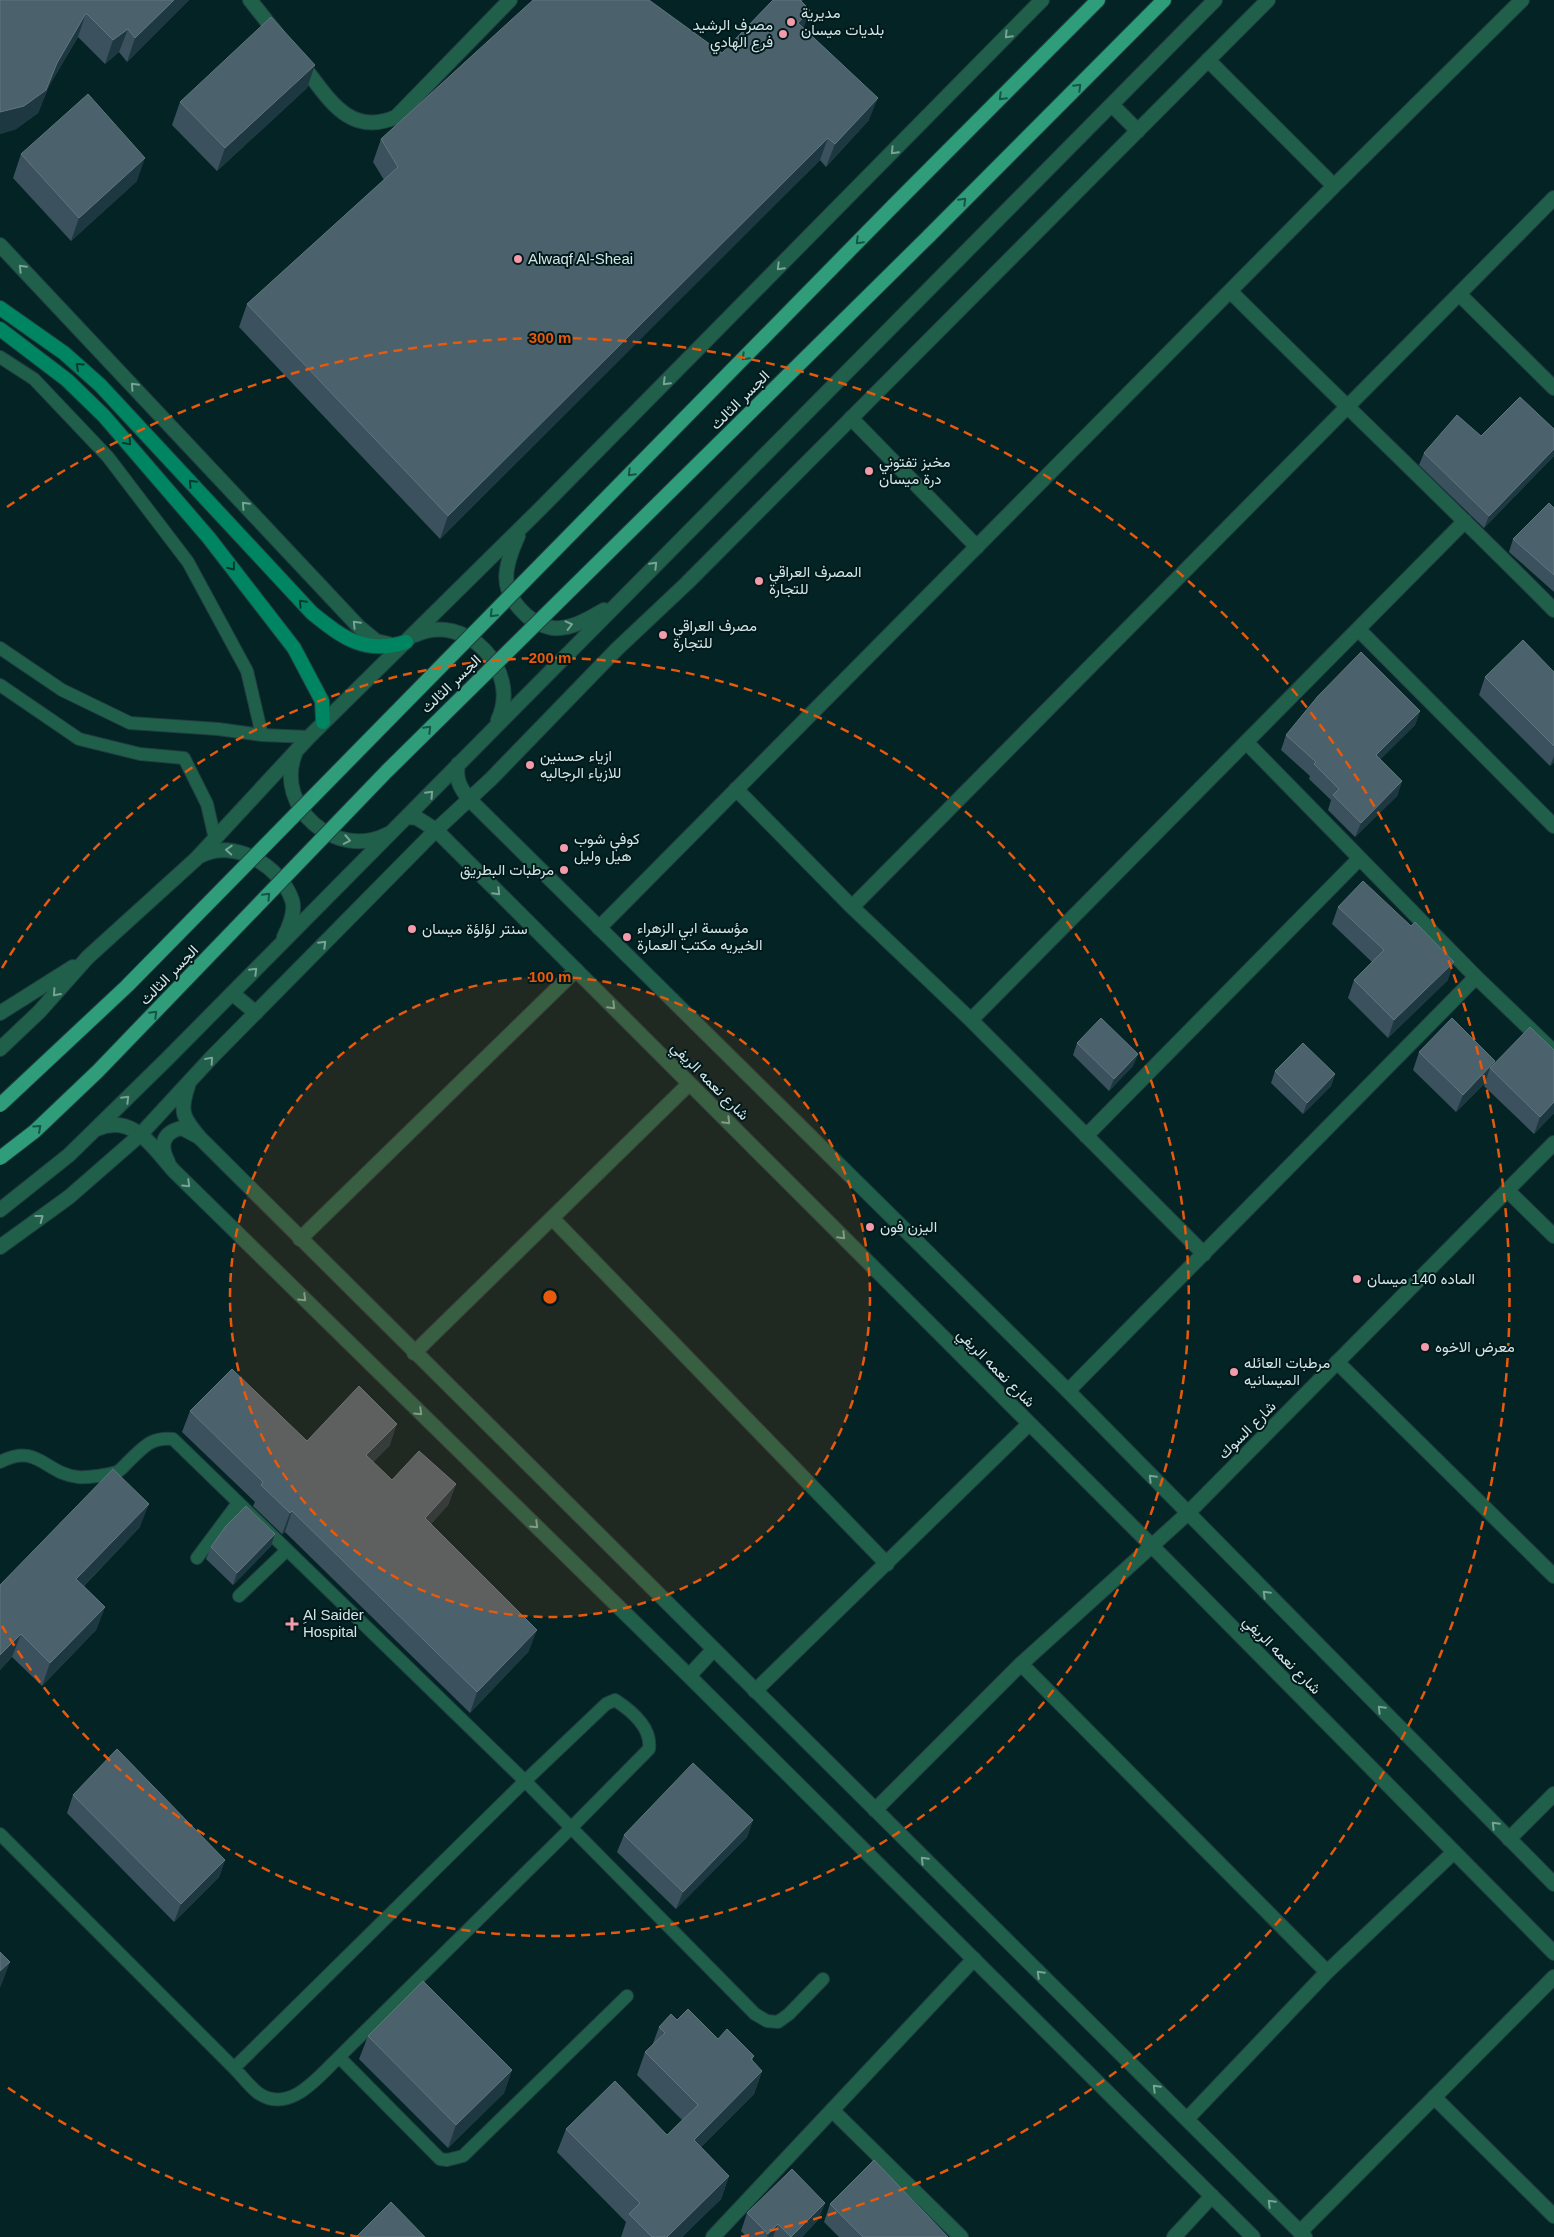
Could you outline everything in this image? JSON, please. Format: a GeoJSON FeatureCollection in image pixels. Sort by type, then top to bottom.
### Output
{"type":"FeatureCollection","features":[{"type":"Feature","properties":{"kind":"main road","name":"الجسر الثالث"},"geometry":{"type":"LineString","coordinates":[[0,1105],[127,986],[893,206],[1098,0]]}},
{"type":"Feature","properties":{"kind":"main road","name":"الجسر الثالث"},"geometry":{"type":"LineString","coordinates":[[0,1158],[35,1131],[98,1071],[387,770],[929,236],[1164,0]]}},
{"type":"Feature","properties":{"kind":"main road"},"geometry":{"type":"LineString","coordinates":[[0,308],[64,353],[100,384],[312,613],[352,641],[372,648],[405,641]]}},
{"type":"Feature","properties":{"kind":"main road"},"geometry":{"type":"LineString","coordinates":[[0,329],[67,380],[104,416],[209,538],[294,648],[322,701],[323,722]]}},
{"type":"Feature","properties":{"kind":"street"},"geometry":{"type":"LineString","coordinates":[[250,0],[337,107],[349,117],[364,124],[381,123],[401,111],[510,0]]}},
{"type":"Feature","properties":{"kind":"street"},"geometry":{"type":"LineString","coordinates":[[0,1210],[79,1145],[232,993],[404,821],[495,725],[1112,106],[1215,0]]}},
{"type":"Feature","properties":{"kind":"street"},"geometry":{"type":"LineString","coordinates":[[0,1246],[69,1197],[140,1135],[212,1058],[436,830],[617,649],[687,583],[1268,0]]}},
{"type":"Feature","properties":{"kind":"street"},"geometry":{"type":"LineString","coordinates":[[599,928],[1230,290],[1522,0]]}},
{"type":"Feature","properties":{"kind":"street"},"geometry":{"type":"LineString","coordinates":[[0,1050],[88,957],[196,859],[323,722],[541,508],[1038,1]]}},
{"type":"Feature","properties":{"kind":"street"},"geometry":{"type":"LineString","coordinates":[[1208,60],[1334,186]]}},
{"type":"Feature","properties":{"kind":"street"},"geometry":{"type":"LineString","coordinates":[[1112,106],[1138,131]]}},
{"type":"Feature","properties":{"kind":"street"},"geometry":{"type":"LineString","coordinates":[[852,907],[1554,198]]}},
{"type":"Feature","properties":{"kind":"street"},"geometry":{"type":"LineString","coordinates":[[0,246],[359,627],[376,641],[405,641],[425,630],[451,630],[465,636],[482,648],[492,659],[502,678],[505,697],[495,725]]}},
{"type":"Feature","properties":{"kind":"street"},"geometry":{"type":"LineString","coordinates":[[1230,290],[1346,408],[1465,521],[1554,610]]}},
{"type":"Feature","properties":{"kind":"street"},"geometry":{"type":"LineString","coordinates":[[1459,294],[1554,388]]}},
{"type":"Feature","properties":{"kind":"street"},"geometry":{"type":"LineString","coordinates":[[851,418],[977,547]]}},
{"type":"Feature","properties":{"kind":"street"},"geometry":{"type":"LineString","coordinates":[[541,508],[518,536],[508,557],[505,582],[513,602],[521,610],[532,620],[553,628],[566,626],[605,610],[629,590]]}},
{"type":"Feature","properties":{"kind":"street"},"geometry":{"type":"LineString","coordinates":[[971,1020],[1465,521]]}},
{"type":"Feature","properties":{"kind":"street"},"geometry":{"type":"LineString","coordinates":[[1358,630],[1554,826]]}},
{"type":"Feature","properties":{"kind":"street"},"geometry":{"type":"LineString","coordinates":[[1246,742],[1476,977],[1554,1052]]}},
{"type":"Feature","properties":{"kind":"street"},"geometry":{"type":"LineString","coordinates":[[296,751],[290,765],[289,780],[304,813],[314,825],[329,835],[346,842],[361,842],[387,834],[404,821]]}},
{"type":"Feature","properties":{"kind":"street","name":"شارع نعمه الريفي"},"geometry":{"type":"LineString","coordinates":[[458,764],[456,772],[458,782],[469,799],[1068,1390],[1187,1514],[1554,1884]]}},
{"type":"Feature","properties":{"kind":"street"},"geometry":{"type":"LineString","coordinates":[[736,790],[852,907],[971,1020],[1204,1254]]}},
{"type":"Feature","properties":{"kind":"street","name":"شارع نعمه الريفي"},"geometry":{"type":"LineString","coordinates":[[404,821],[417,818],[436,830],[1030,1424],[1554,1953]]}},
{"type":"Feature","properties":{"kind":"street"},"geometry":{"type":"LineString","coordinates":[[196,859],[206,853],[221,850],[238,851],[256,859],[284,886],[292,900],[292,917],[285,936],[277,948]]}},
{"type":"Feature","properties":{"kind":"street"},"geometry":{"type":"LineString","coordinates":[[1086,1136],[1359,859]]}},
{"type":"Feature","properties":{"kind":"street"},"geometry":{"type":"LineString","coordinates":[[0,1013],[88,957]]}},
{"type":"Feature","properties":{"kind":"street"},"geometry":{"type":"LineString","coordinates":[[300,1239],[576,970]]}},
{"type":"Feature","properties":{"kind":"street"},"geometry":{"type":"LineString","coordinates":[[1068,1390],[1476,977]]}},
{"type":"Feature","properties":{"kind":"street"},"geometry":{"type":"LineString","coordinates":[[232,993],[256,1013]]}},
{"type":"Feature","properties":{"kind":"street"},"geometry":{"type":"LineString","coordinates":[[414,1353],[689,1084]]}},
{"type":"Feature","properties":{"kind":"street"},"geometry":{"type":"LineString","coordinates":[[188,1085],[182,1111],[188,1123],[200,1138],[414,1353],[1303,2235],[1434,2097],[1554,1977]]}},
{"type":"Feature","properties":{"kind":"street"},"geometry":{"type":"LineString","coordinates":[[94,1130],[110,1123],[126,1125],[140,1135],[173,1170],[689,1676],[1253,2237]]}},
{"type":"Feature","properties":{"kind":"street"},"geometry":{"type":"LineString","coordinates":[[173,1170],[162,1149],[162,1142],[167,1134],[182,1128],[200,1138]]}},
{"type":"Feature","properties":{"kind":"street","name":"شارع السوك"},"geometry":{"type":"LineString","coordinates":[[875,1810],[1021,1664],[1187,1514],[1554,1143]]}},
{"type":"Feature","properties":{"kind":"street"},"geometry":{"type":"LineString","coordinates":[[1507,1190],[1554,1236]]}},
{"type":"Feature","properties":{"kind":"street"},"geometry":{"type":"LineString","coordinates":[[552,1218],[886,1564]]}},
{"type":"Feature","properties":{"kind":"street"},"geometry":{"type":"LineString","coordinates":[[1337,1362],[1554,1576]]}},
{"type":"Feature","properties":{"kind":"street"},"geometry":{"type":"LineString","coordinates":[[755,1691],[1030,1424]]}},
{"type":"Feature","properties":{"kind":"street"},"geometry":{"type":"LineString","coordinates":[[689,1676],[714,1649]]}},
{"type":"Feature","properties":{"kind":"street"},"geometry":{"type":"LineString","coordinates":[[1021,1664],[1327,1972]]}},
{"type":"Feature","properties":{"kind":"street"},"geometry":{"type":"LineString","coordinates":[[1510,1839],[1554,1794]]}},
{"type":"Feature","properties":{"kind":"street"},"geometry":{"type":"LineString","coordinates":[[1187,2119],[1327,1972],[1454,1852]]}},
{"type":"Feature","properties":{"kind":"street"},"geometry":{"type":"LineString","coordinates":[[718,2235],[974,1959]]}},
{"type":"Feature","properties":{"kind":"street"},"geometry":{"type":"LineString","coordinates":[[1434,2097],[1554,2216]]}},
{"type":"Feature","properties":{"kind":"street"},"geometry":{"type":"LineString","coordinates":[[832,2110],[962,2237]]}},
{"type":"Feature","properties":{"kind":"street"},"geometry":{"type":"LineString","coordinates":[[1174,2237],[1212,2196]]}},
{"type":"Feature","properties":{"kind":"lane"},"geometry":{"type":"LineString","coordinates":[[0,357],[34,379],[108,458],[188,562],[247,672],[262,735]]}},
{"type":"Feature","properties":{"kind":"lane"},"geometry":{"type":"LineString","coordinates":[[0,648],[62,690],[130,723],[218,729],[262,735],[309,737]]}},
{"type":"Feature","properties":{"kind":"lane"},"geometry":{"type":"LineString","coordinates":[[0,685],[79,740],[140,754],[184,758],[207,804],[215,839]]}},
{"type":"Feature","properties":{"kind":"lane"},"geometry":{"type":"LineString","coordinates":[[0,1462],[12,1456],[28,1454],[56,1470],[79,1477],[118,1471],[148,1443],[159,1438],[174,1439],[525,1781],[755,2014],[767,2021],[778,2022],[789,2014],[823,1979]]}},
{"type":"Feature","properties":{"kind":"lane"},"geometry":{"type":"LineString","coordinates":[[197,1558],[238,1503]]}},
{"type":"Feature","properties":{"kind":"lane"},"geometry":{"type":"LineString","coordinates":[[239,1596],[287,1550]]}},
{"type":"Feature","properties":{"kind":"lane"},"geometry":{"type":"LineString","coordinates":[[0,1834],[258,2093],[279,2098],[294,2097],[307,2088],[339,2057],[649,1749],[650,1739],[646,1728],[624,1706],[615,1700],[606,1704],[525,1781],[234,2068]]}},
{"type":"Feature","properties":{"kind":"lane"},"geometry":{"type":"LineString","coordinates":[[339,2057],[440,2159],[454,2159],[463,2156],[626,1996]]}},
{"type":"Feature","properties":{"kind":"building"},"geometry":{"type":"Polygon","coordinates":[[[0,0],[174,0],[135,38],[128,29],[113,40],[86,13],[57,63],[46,90],[24,106],[0,112],[0,0]]]}},
{"type":"Feature","properties":{"kind":"building","name":"Alwaqf Al-Sheai"},"geometry":{"type":"Polygon","coordinates":[[[533,0],[649,0],[722,53],[773,0],[800,0],[810,10],[798,23],[878,98],[835,144],[828,138],[448,516],[247,304],[398,167],[381,139],[533,0]]]}},
{"type":"Feature","properties":{"kind":"building"},"geometry":{"type":"Polygon","coordinates":[[[271,17],[315,65],[225,148],[180,102],[271,17]]]}},
{"type":"Feature","properties":{"kind":"building"},"geometry":{"type":"Polygon","coordinates":[[[88,94],[145,158],[79,218],[21,154],[88,94]]]}},
{"type":"Feature","properties":{"kind":"building"},"geometry":{"type":"Polygon","coordinates":[[[1520,397],[1554,429],[1554,449],[1489,516],[1424,453],[1457,415],[1481,436],[1520,397]]]}},
{"type":"Feature","properties":{"kind":"building"},"geometry":{"type":"Polygon","coordinates":[[[1549,503],[1554,508],[1554,575],[1513,539],[1549,503]]]}},
{"type":"Feature","properties":{"kind":"building"},"geometry":{"type":"Polygon","coordinates":[[[1523,640],[1554,672],[1554,746],[1485,677],[1523,640]]]}},
{"type":"Feature","properties":{"kind":"building"},"geometry":{"type":"Polygon","coordinates":[[[1361,652],[1420,711],[1376,755],[1402,781],[1361,823],[1333,795],[1339,789],[1314,764],[1316,762],[1286,735],[1318,696],[1361,652]]]}},
{"type":"Feature","properties":{"kind":"building"},"geometry":{"type":"Polygon","coordinates":[[[1363,881],[1411,926],[1415,922],[1454,962],[1394,1020],[1354,980],[1384,950],[1338,907],[1363,881]]]}},
{"type":"Feature","properties":{"kind":"building"},"geometry":{"type":"Polygon","coordinates":[[[1101,1018],[1138,1054],[1114,1079],[1077,1043],[1101,1018]]]}},
{"type":"Feature","properties":{"kind":"building"},"geometry":{"type":"Polygon","coordinates":[[[1452,1018],[1495,1061],[1463,1095],[1419,1052],[1452,1018]]]}},
{"type":"Feature","properties":{"kind":"building"},"geometry":{"type":"Polygon","coordinates":[[[1530,1027],[1554,1050],[1554,1102],[1540,1117],[1490,1068],[1530,1027]]]}},
{"type":"Feature","properties":{"kind":"building"},"geometry":{"type":"Polygon","coordinates":[[[1303,1043],[1335,1074],[1307,1103],[1275,1071],[1303,1043]]]}},
{"type":"Feature","properties":{"kind":"building"},"geometry":{"type":"Polygon","coordinates":[[[232,1369],[307,1441],[359,1386],[397,1424],[366,1455],[392,1480],[419,1451],[456,1484],[425,1518],[537,1630],[477,1692],[292,1511],[290,1513],[261,1485],[263,1482],[190,1411],[232,1369]]]}},
{"type":"Feature","properties":{"kind":"building"},"geometry":{"type":"Polygon","coordinates":[[[113,1469],[149,1504],[76,1579],[105,1607],[50,1663],[21,1634],[0,1655],[0,1585],[113,1469]]]}},
{"type":"Feature","properties":{"kind":"building"},"geometry":{"type":"Polygon","coordinates":[[[246,1506],[275,1534],[237,1573],[211,1547],[226,1526],[246,1506]]]}},
{"type":"Feature","properties":{"kind":"building"},"geometry":{"type":"Polygon","coordinates":[[[117,1749],[225,1860],[181,1904],[73,1795],[117,1749]]]}},
{"type":"Feature","properties":{"kind":"building"},"geometry":{"type":"Polygon","coordinates":[[[693,1763],[753,1820],[683,1892],[624,1835],[693,1763]]]}},
{"type":"Feature","properties":{"kind":"building"},"geometry":{"type":"Polygon","coordinates":[[[0,1952],[10,1962],[0,1971],[0,1952]]]}},
{"type":"Feature","properties":{"kind":"building"},"geometry":{"type":"Polygon","coordinates":[[[423,1981],[512,2070],[456,2125],[368,2036],[423,1981]]]}},
{"type":"Feature","properties":{"kind":"building"},"geometry":{"type":"Polygon","coordinates":[[[688,2009],[718,2039],[727,2029],[754,2056],[751,2059],[762,2071],[694,2140],[729,2176],[667,2237],[652,2237],[629,2214],[640,2203],[566,2129],[615,2081],[667,2135],[698,2105],[645,2052],[665,2033],[659,2027],[671,2014],[677,2020],[688,2009]]]}},
{"type":"Feature","properties":{"kind":"building"},"geometry":{"type":"Polygon","coordinates":[[[874,2160],[948,2237],[863,2237],[830,2204],[874,2160]]]}},
{"type":"Feature","properties":{"kind":"building"},"geometry":{"type":"Polygon","coordinates":[[[792,2169],[825,2203],[791,2237],[778,2224],[768,2234],[747,2213],[792,2169]]]}},
{"type":"Feature","properties":{"kind":"building"},"geometry":{"type":"Polygon","coordinates":[[[391,2202],[425,2237],[356,2237],[391,2202]]]}},
{"type":"Feature","properties":{"kind":"place","name":"مديرية بلديات ميسان"},"geometry":{"type":"Point","coordinates":[791,22]}},
{"type":"Feature","properties":{"kind":"place","name":"مصرف الرشيد فرع الهادي"},"geometry":{"type":"Point","coordinates":[783,34]}},
{"type":"Feature","properties":{"kind":"place","name":"Alwaqf Al-Sheai"},"geometry":{"type":"Point","coordinates":[518,259]}},
{"type":"Feature","properties":{"kind":"place","name":"مخبز تفتوني درة ميسان"},"geometry":{"type":"Point","coordinates":[869,471]}},
{"type":"Feature","properties":{"kind":"place","name":"المصرف العراقي للتجارة"},"geometry":{"type":"Point","coordinates":[759,581]}},
{"type":"Feature","properties":{"kind":"place","name":"مصرف العراقي للتجارة"},"geometry":{"type":"Point","coordinates":[663,635]}},
{"type":"Feature","properties":{"kind":"place","name":"ازياء حسنين للازياء الرجاليه"},"geometry":{"type":"Point","coordinates":[530,765]}},
{"type":"Feature","properties":{"kind":"place","name":"كوفي شوب هيل وليل"},"geometry":{"type":"Point","coordinates":[564,848]}},
{"type":"Feature","properties":{"kind":"place","name":"مرطبات البطريق"},"geometry":{"type":"Point","coordinates":[564,870]}},
{"type":"Feature","properties":{"kind":"place","name":"سنتر لؤلؤة ميسان"},"geometry":{"type":"Point","coordinates":[412,929]}},
{"type":"Feature","properties":{"kind":"place","name":"مؤسسة ابي الزهراء الخيريه مكتب العمارة"},"geometry":{"type":"Point","coordinates":[627,937]}},
{"type":"Feature","properties":{"kind":"place","name":"اليزن فون"},"geometry":{"type":"Point","coordinates":[870,1227]}},
{"type":"Feature","properties":{"kind":"place","name":"الماده 140 ميسان"},"geometry":{"type":"Point","coordinates":[1357,1279]}},
{"type":"Feature","properties":{"kind":"place","name":"معرض الاخوه"},"geometry":{"type":"Point","coordinates":[1425,1347]}},
{"type":"Feature","properties":{"kind":"place","name":"مرطبات العائله الميسانيه"},"geometry":{"type":"Point","coordinates":[1234,1372]}},
{"type":"Feature","properties":{"kind":"place","name":"ِAl Saider Hospital"},"geometry":{"type":"Point","coordinates":[292,1624]}}]}
